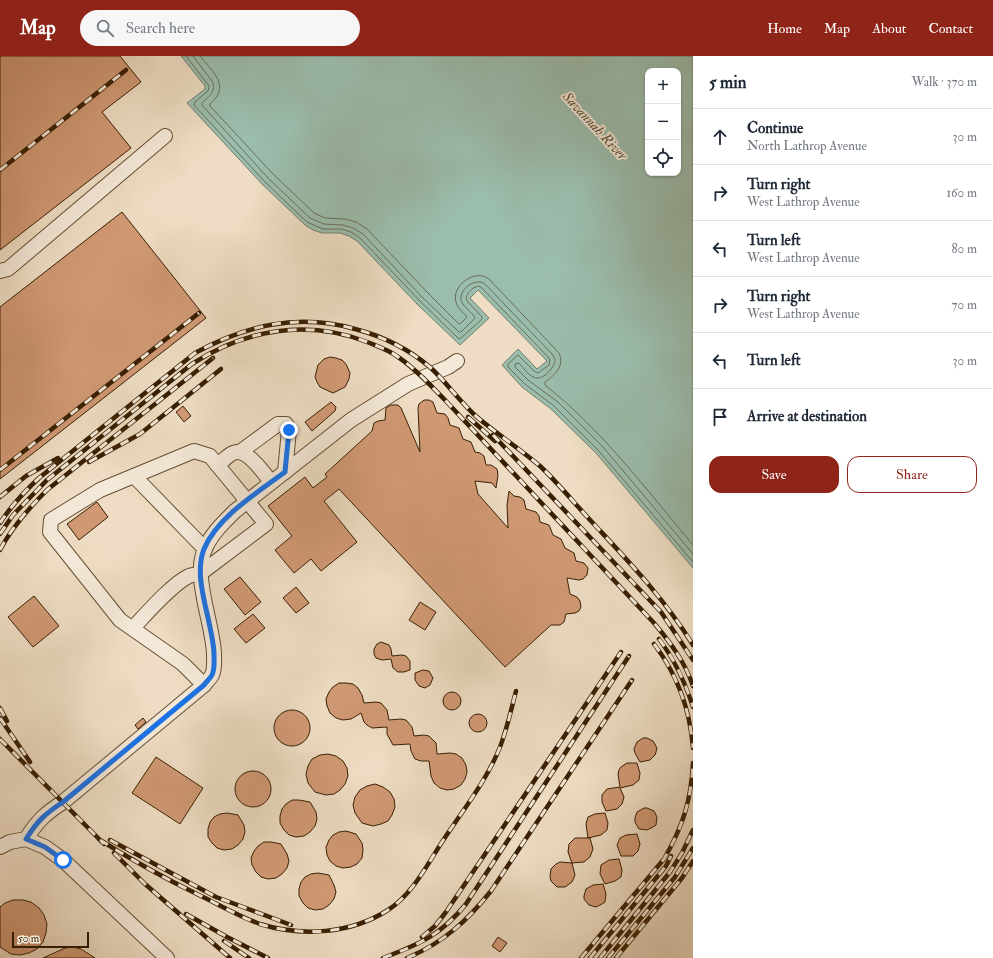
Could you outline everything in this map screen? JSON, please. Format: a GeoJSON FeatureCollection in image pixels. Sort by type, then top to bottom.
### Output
{"type":"FeatureCollection","features":[{"type":"Feature","properties":{"kind":"street"},"geometry":{"type":"LineString","coordinates":[[0,271],[8,269],[165,136]]}},
{"type":"Feature","properties":{"kind":"street"},"geometry":{"type":"LineString","coordinates":[[26,839],[45,814],[63,802],[204,685],[211,676],[214,666],[214,648],[211,626],[203,594],[201,564],[204,549],[222,524],[235,511],[351,420],[382,399],[408,384],[448,367],[457,361]]}},
{"type":"Feature","properties":{"kind":"street"},"geometry":{"type":"LineString","coordinates":[[218,466],[233,453],[240,452],[278,424],[286,424],[289,430],[285,472]]}},
{"type":"Feature","properties":{"kind":"street"},"geometry":{"type":"LineString","coordinates":[[133,628],[181,581],[189,576],[201,574],[266,524],[210,456],[194,451],[100,490],[51,520],[50,532],[120,620],[183,664],[204,685]]}},
{"type":"Feature","properties":{"kind":"street"},"geometry":{"type":"LineString","coordinates":[[240,452],[251,458],[271,482]]}},
{"type":"Feature","properties":{"kind":"street"},"geometry":{"type":"LineString","coordinates":[[134,476],[204,549]]}},
{"type":"Feature","properties":{"kind":"street"},"geometry":{"type":"LineString","coordinates":[[0,847],[10,842],[26,839],[45,847],[63,860],[167,958]]}},
{"type":"Feature","properties":{"kind":"water","name":"Savannah River"},"geometry":{"type":"Polygon","coordinates":[[[181,56],[693,56],[693,568],[596,453],[551,409],[522,387],[502,365],[518,349],[537,369],[547,361],[478,290],[470,298],[489,318],[460,345],[417,304],[357,241],[340,233],[322,233],[313,230],[305,225],[262,184],[187,103],[205,89],[205,86],[181,56]]]}},
{"type":"Feature","properties":{"kind":"building"},"geometry":{"type":"Polygon","coordinates":[[[0,56],[120,56],[141,82],[102,112],[131,148],[0,250],[0,56]]]}},
{"type":"Feature","properties":{"kind":"building"},"geometry":{"type":"Polygon","coordinates":[[[122,212],[206,318],[0,479],[0,307],[122,212]]]}},
{"type":"Feature","properties":{"kind":"building"},"geometry":{"type":"Polygon","coordinates":[[[330,357],[342,360],[346,364],[350,373],[345,387],[333,393],[320,387],[315,377],[318,365],[324,359],[330,357]]]}},
{"type":"Feature","properties":{"kind":"building"},"geometry":{"type":"Polygon","coordinates":[[[424,400],[433,402],[437,413],[445,414],[450,425],[459,428],[463,439],[471,442],[475,452],[484,456],[486,465],[491,465],[497,469],[498,475],[496,488],[492,483],[475,481],[478,494],[508,528],[507,505],[509,491],[514,496],[520,497],[524,500],[526,509],[536,512],[539,516],[540,522],[549,525],[553,535],[561,539],[565,548],[574,553],[576,561],[584,563],[588,568],[587,575],[583,579],[579,580],[567,578],[570,594],[577,597],[580,601],[581,607],[579,611],[566,614],[564,622],[560,625],[551,625],[505,667],[339,489],[324,501],[357,542],[321,571],[311,559],[294,573],[275,550],[292,536],[268,506],[305,477],[313,488],[327,477],[325,474],[372,431],[374,423],[385,420],[386,408],[391,405],[398,405],[401,408],[420,452],[418,408],[419,404],[424,400]]]}},
{"type":"Feature","properties":{"kind":"building"},"geometry":{"type":"Polygon","coordinates":[[[331,402],[336,407],[335,411],[312,431],[305,422],[331,402]]]}},
{"type":"Feature","properties":{"kind":"building"},"geometry":{"type":"Polygon","coordinates":[[[183,406],[191,416],[184,422],[176,412],[183,406]]]}},
{"type":"Feature","properties":{"kind":"building"},"geometry":{"type":"Polygon","coordinates":[[[97,502],[108,517],[79,540],[67,524],[97,502]]]}},
{"type":"Feature","properties":{"kind":"building"},"geometry":{"type":"Polygon","coordinates":[[[240,577],[261,602],[245,615],[224,589],[240,577]]]}},
{"type":"Feature","properties":{"kind":"building"},"geometry":{"type":"Polygon","coordinates":[[[296,587],[309,603],[296,613],[283,598],[296,587]]]}},
{"type":"Feature","properties":{"kind":"building"},"geometry":{"type":"Polygon","coordinates":[[[34,596],[59,626],[33,647],[8,617],[34,596]]]}},
{"type":"Feature","properties":{"kind":"building"},"geometry":{"type":"Polygon","coordinates":[[[420,602],[436,612],[425,630],[409,620],[420,602]]]}},
{"type":"Feature","properties":{"kind":"building"},"geometry":{"type":"Polygon","coordinates":[[[253,614],[265,628],[246,643],[234,629],[253,614]]]}},
{"type":"Feature","properties":{"kind":"building"},"geometry":{"type":"Polygon","coordinates":[[[381,642],[389,645],[392,656],[406,656],[410,661],[410,670],[398,672],[393,668],[391,659],[382,660],[376,658],[374,649],[377,644],[381,642]]]}},
{"type":"Feature","properties":{"kind":"building"},"geometry":{"type":"Polygon","coordinates":[[[423,670],[429,671],[433,678],[430,685],[425,688],[419,686],[415,680],[415,673],[423,670]]]}},
{"type":"Feature","properties":{"kind":"building"},"geometry":{"type":"Polygon","coordinates":[[[339,683],[353,684],[358,688],[364,703],[381,703],[387,710],[389,720],[406,720],[412,727],[414,736],[429,736],[436,743],[437,754],[450,753],[456,754],[462,758],[466,765],[467,772],[461,785],[454,789],[447,790],[440,788],[434,783],[431,776],[429,761],[415,759],[411,751],[410,744],[393,745],[387,734],[387,727],[372,728],[364,722],[361,713],[351,719],[343,720],[336,718],[330,713],[326,699],[333,687],[339,683]]]}},
{"type":"Feature","properties":{"kind":"building"},"geometry":{"type":"Polygon","coordinates":[[[452,692],[458,695],[461,701],[458,707],[452,710],[446,707],[443,701],[446,695],[452,692]]]}},
{"type":"Feature","properties":{"kind":"building"},"geometry":{"type":"Polygon","coordinates":[[[296,710],[305,715],[309,721],[309,735],[305,741],[296,746],[288,746],[279,741],[275,735],[274,724],[279,715],[285,711],[296,710]]]}},
{"type":"Feature","properties":{"kind":"building"},"geometry":{"type":"Polygon","coordinates":[[[478,714],[484,717],[487,723],[484,729],[478,732],[472,729],[469,723],[472,717],[478,714]]]}},
{"type":"Feature","properties":{"kind":"building"},"geometry":{"type":"Polygon","coordinates":[[[143,718],[146,722],[138,729],[135,725],[143,718]]]}},
{"type":"Feature","properties":{"kind":"building"},"geometry":{"type":"Polygon","coordinates":[[[643,738],[653,741],[657,748],[655,755],[650,760],[640,762],[634,749],[637,742],[643,738]]]}},
{"type":"Feature","properties":{"kind":"building"},"geometry":{"type":"Polygon","coordinates":[[[328,754],[336,756],[343,761],[347,768],[348,776],[345,784],[340,790],[334,794],[326,795],[315,792],[308,783],[306,774],[312,759],[320,755],[328,754]]]}},
{"type":"Feature","properties":{"kind":"building"},"geometry":{"type":"Polygon","coordinates":[[[156,757],[203,788],[180,824],[132,793],[156,757]]]}},
{"type":"Feature","properties":{"kind":"building"},"geometry":{"type":"Polygon","coordinates":[[[627,763],[637,763],[640,773],[639,780],[633,785],[620,788],[624,797],[622,804],[617,809],[606,811],[602,802],[602,795],[607,789],[620,787],[618,774],[619,770],[627,763]]]}},
{"type":"Feature","properties":{"kind":"building"},"geometry":{"type":"Polygon","coordinates":[[[257,771],[266,776],[270,782],[270,796],[266,802],[257,807],[249,807],[240,802],[236,796],[235,785],[240,776],[246,772],[257,771]]]}},
{"type":"Feature","properties":{"kind":"building"},"geometry":{"type":"Polygon","coordinates":[[[375,784],[390,792],[394,799],[395,807],[388,821],[373,826],[362,823],[355,813],[353,805],[355,797],[360,790],[375,784]]]}},
{"type":"Feature","properties":{"kind":"building"},"geometry":{"type":"Polygon","coordinates":[[[292,800],[310,802],[316,812],[317,819],[315,826],[304,836],[296,837],[289,835],[280,823],[282,809],[292,800]]]}},
{"type":"Feature","properties":{"kind":"building"},"geometry":{"type":"Polygon","coordinates":[[[644,808],[654,811],[657,817],[656,825],[647,830],[639,829],[635,822],[637,812],[644,808]]]}},
{"type":"Feature","properties":{"kind":"building"},"geometry":{"type":"Polygon","coordinates":[[[227,813],[238,815],[244,825],[245,832],[243,839],[238,845],[232,849],[224,850],[217,848],[212,843],[208,837],[208,829],[210,822],[214,817],[227,813]]]}},
{"type":"Feature","properties":{"kind":"building"},"geometry":{"type":"Polygon","coordinates":[[[605,813],[608,823],[607,830],[601,835],[588,838],[586,824],[588,817],[595,814],[605,813]]]}},
{"type":"Feature","properties":{"kind":"building"},"geometry":{"type":"Polygon","coordinates":[[[346,831],[356,834],[362,843],[363,850],[362,858],[357,864],[351,867],[343,868],[336,866],[330,861],[327,855],[326,847],[333,835],[346,831]]]}},
{"type":"Feature","properties":{"kind":"building"},"geometry":{"type":"Polygon","coordinates":[[[637,834],[640,844],[638,851],[633,856],[621,856],[617,845],[620,838],[626,835],[637,834]]]}},
{"type":"Feature","properties":{"kind":"building"},"geometry":{"type":"Polygon","coordinates":[[[575,838],[590,838],[593,849],[590,857],[584,862],[572,863],[568,852],[569,844],[575,838]]]}},
{"type":"Feature","properties":{"kind":"building"},"geometry":{"type":"Polygon","coordinates":[[[264,842],[281,844],[287,854],[289,861],[287,868],[276,878],[268,879],[261,877],[252,865],[251,858],[254,851],[264,842]]]}},
{"type":"Feature","properties":{"kind":"building"},"geometry":{"type":"Polygon","coordinates":[[[619,859],[622,870],[621,877],[615,881],[605,884],[600,874],[601,865],[609,860],[619,859]]]}},
{"type":"Feature","properties":{"kind":"building"},"geometry":{"type":"Polygon","coordinates":[[[560,862],[572,863],[575,875],[572,882],[565,887],[557,887],[551,881],[550,877],[551,869],[560,862]]]}},
{"type":"Feature","properties":{"kind":"building"},"geometry":{"type":"Polygon","coordinates":[[[318,873],[329,875],[336,892],[334,899],[329,905],[323,909],[315,910],[308,908],[303,903],[299,896],[299,889],[301,882],[305,877],[318,873]]]}},
{"type":"Feature","properties":{"kind":"building"},"geometry":{"type":"Polygon","coordinates":[[[603,884],[606,894],[605,902],[596,907],[589,905],[584,899],[586,889],[593,885],[603,884]]]}},
{"type":"Feature","properties":{"kind":"building"},"geometry":{"type":"Polygon","coordinates":[[[13,900],[31,902],[39,908],[44,915],[47,924],[43,942],[37,949],[20,955],[11,954],[0,947],[0,907],[13,900]]]}},
{"type":"Feature","properties":{"kind":"building"},"geometry":{"type":"Polygon","coordinates":[[[498,937],[507,943],[500,952],[492,946],[498,937]]]}},
{"type":"Feature","properties":{"kind":"building"},"geometry":{"type":"Polygon","coordinates":[[[73,947],[81,949],[95,958],[43,958],[65,948],[73,947]]]}},
{"type":"Feature","properties":{"kind":"railway"},"geometry":{"type":"LineString","coordinates":[[0,170],[126,70]]}},
{"type":"Feature","properties":{"kind":"railway"},"geometry":{"type":"LineString","coordinates":[[0,470],[199,313]]}},
{"type":"Feature","properties":{"kind":"railway"},"geometry":{"type":"LineString","coordinates":[[0,523],[18,499],[39,478],[195,353],[234,335],[273,324],[293,322],[334,324],[365,332],[385,340],[414,355],[431,368],[477,417],[540,466],[553,479],[646,581],[693,645]]}},
{"type":"Feature","properties":{"kind":"railway"},"geometry":{"type":"LineString","coordinates":[[0,534],[13,515],[47,480],[192,364],[213,352],[234,343],[277,331],[322,331],[344,335],[367,342],[391,352],[410,366],[445,400],[654,623],[666,637],[686,669],[693,686]]}},
{"type":"Feature","properties":{"kind":"railway"},"geometry":{"type":"LineString","coordinates":[[0,550],[21,518],[47,490],[213,358]]}},
{"type":"Feature","properties":{"kind":"railway"},"geometry":{"type":"LineString","coordinates":[[89,462],[140,434],[221,369]]}},
{"type":"Feature","properties":{"kind":"railway"},"geometry":{"type":"LineString","coordinates":[[468,417],[495,441]]}},
{"type":"Feature","properties":{"kind":"railway"},"geometry":{"type":"LineString","coordinates":[[493,435],[661,612],[693,660]]}},
{"type":"Feature","properties":{"kind":"railway"},"geometry":{"type":"LineString","coordinates":[[0,497],[26,476],[58,458]]}},
{"type":"Feature","properties":{"kind":"railway"},"geometry":{"type":"LineString","coordinates":[[659,639],[679,672],[693,707]]}},
{"type":"Feature","properties":{"kind":"railway"},"geometry":{"type":"LineString","coordinates":[[654,644],[676,680],[681,693],[689,720],[693,748]]}},
{"type":"Feature","properties":{"kind":"railway"},"geometry":{"type":"LineString","coordinates":[[422,937],[435,926],[446,912],[621,652]]}},
{"type":"Feature","properties":{"kind":"railway"},"geometry":{"type":"LineString","coordinates":[[383,958],[419,943],[439,931],[448,924],[466,904],[629,656]]}},
{"type":"Feature","properties":{"kind":"railway"},"geometry":{"type":"LineString","coordinates":[[407,958],[432,945],[454,930],[473,912],[491,891],[632,680]]}},
{"type":"Feature","properties":{"kind":"railway"},"geometry":{"type":"LineString","coordinates":[[100,840],[172,882],[236,914],[260,924],[293,931],[309,932],[326,931],[358,924],[374,918],[388,910],[405,896],[419,878],[495,759],[509,719],[516,691]]}},
{"type":"Feature","properties":{"kind":"railway"},"geometry":{"type":"LineString","coordinates":[[0,708],[7,721]]}},
{"type":"Feature","properties":{"kind":"railway"},"geometry":{"type":"LineString","coordinates":[[0,718],[30,762]]}},
{"type":"Feature","properties":{"kind":"railway"},"geometry":{"type":"LineString","coordinates":[[0,739],[104,844]]}},
{"type":"Feature","properties":{"kind":"railway"},"geometry":{"type":"LineString","coordinates":[[581,958],[664,859],[671,847],[685,813],[692,777],[693,763]]}},
{"type":"Feature","properties":{"kind":"railway"},"geometry":{"type":"LineString","coordinates":[[600,958],[670,872],[682,853],[693,830]]}},
{"type":"Feature","properties":{"kind":"railway"},"geometry":{"type":"LineString","coordinates":[[110,840],[216,897],[291,925]]}},
{"type":"Feature","properties":{"kind":"railway"},"geometry":{"type":"LineString","coordinates":[[608,958],[675,877],[693,848]]}},
{"type":"Feature","properties":{"kind":"railway"},"geometry":{"type":"LineString","coordinates":[[114,853],[145,884],[230,958]]}},
{"type":"Feature","properties":{"kind":"railway"},"geometry":{"type":"LineString","coordinates":[[590,958],[666,866],[671,856]]}},
{"type":"Feature","properties":{"kind":"railway"},"geometry":{"type":"LineString","coordinates":[[616,958],[682,878],[693,861]]}},
{"type":"Feature","properties":{"kind":"railway"},"geometry":{"type":"LineString","coordinates":[[186,914],[268,958]]}},
{"type":"Feature","properties":{"kind":"railway"},"geometry":{"type":"LineString","coordinates":[[224,941],[249,958]]}},
{"type":"Feature","properties":{"kind":"route"},"geometry":{"type":"LineString","coordinates":[[63,860],[45,847],[26,839],[36,824],[45,814],[63,802],[204,685],[211,676],[214,666],[214,648],[201,580],[201,564],[204,549],[212,536],[235,511],[285,472],[289,430]]}}]}
